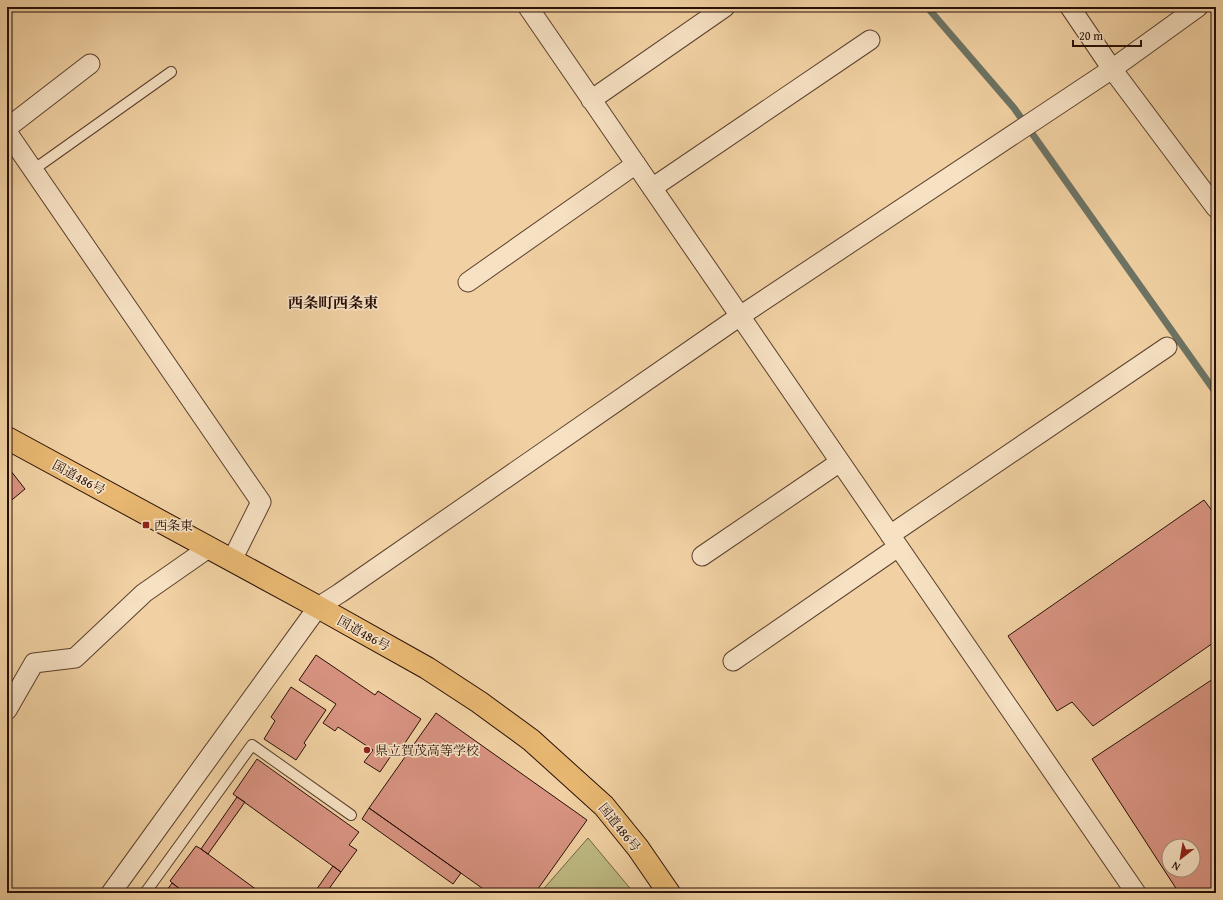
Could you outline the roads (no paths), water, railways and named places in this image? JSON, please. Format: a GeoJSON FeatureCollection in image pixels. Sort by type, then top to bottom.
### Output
{"type":"FeatureCollection","features":[{"type":"Feature","properties":{"kind":"highway","name":"国道486号"},"geometry":{"type":"LineString","coordinates":[[7,438],[318,607],[427,668],[480,702],[531,740],[604,806],[638,848],[669,893]]}},
{"type":"Feature","properties":{"kind":"street"},"geometry":{"type":"LineString","coordinates":[[591,100],[725,7]]}},
{"type":"Feature","properties":{"kind":"street"},"geometry":{"type":"LineString","coordinates":[[1070,7],[1112,68],[1216,208]]}},
{"type":"Feature","properties":{"kind":"street"},"geometry":{"type":"LineString","coordinates":[[111,893],[318,607],[740,316],[1112,68],[1198,7]]}},
{"type":"Feature","properties":{"kind":"street"},"geometry":{"type":"LineString","coordinates":[[534,9],[591,100],[1136,893]]}},
{"type":"Feature","properties":{"kind":"street"},"geometry":{"type":"LineString","coordinates":[[652,188],[870,40]]}},
{"type":"Feature","properties":{"kind":"street"},"geometry":{"type":"LineString","coordinates":[[7,128],[90,64]]}},
{"type":"Feature","properties":{"kind":"street"},"geometry":{"type":"LineString","coordinates":[[7,132],[261,502],[232,560]]}},
{"type":"Feature","properties":{"kind":"street"},"geometry":{"type":"LineString","coordinates":[[468,282],[636,164]]}},
{"type":"Feature","properties":{"kind":"street"},"geometry":{"type":"LineString","coordinates":[[733,661],[894,541],[1167,347]]}},
{"type":"Feature","properties":{"kind":"street"},"geometry":{"type":"LineString","coordinates":[[702,556],[840,462]]}},
{"type":"Feature","properties":{"kind":"street"},"geometry":{"type":"LineString","coordinates":[[7,710],[34,663],[75,658],[144,593],[210,547]]}},
{"type":"Feature","properties":{"kind":"lane"},"geometry":{"type":"LineString","coordinates":[[33,170],[171,72]]}},
{"type":"Feature","properties":{"kind":"lane"},"geometry":{"type":"LineString","coordinates":[[145,893],[252,745],[351,815]]}},
{"type":"Feature","properties":{"kind":"waterway"},"geometry":{"type":"LineString","coordinates":[[927,7],[1014,108],[1216,393]]}},
{"type":"Feature","properties":{"kind":"place","name":"西条東"},"geometry":{"type":"Point","coordinates":[146,525]}},
{"type":"Feature","properties":{"kind":"place","name":"県立賀茂高等学校"},"geometry":{"type":"Point","coordinates":[367,750]}},
{"type":"Feature","properties":{"kind":"district","name":"西条町西条東"},"geometry":{"type":"Point","coordinates":[333,303]}}]}
